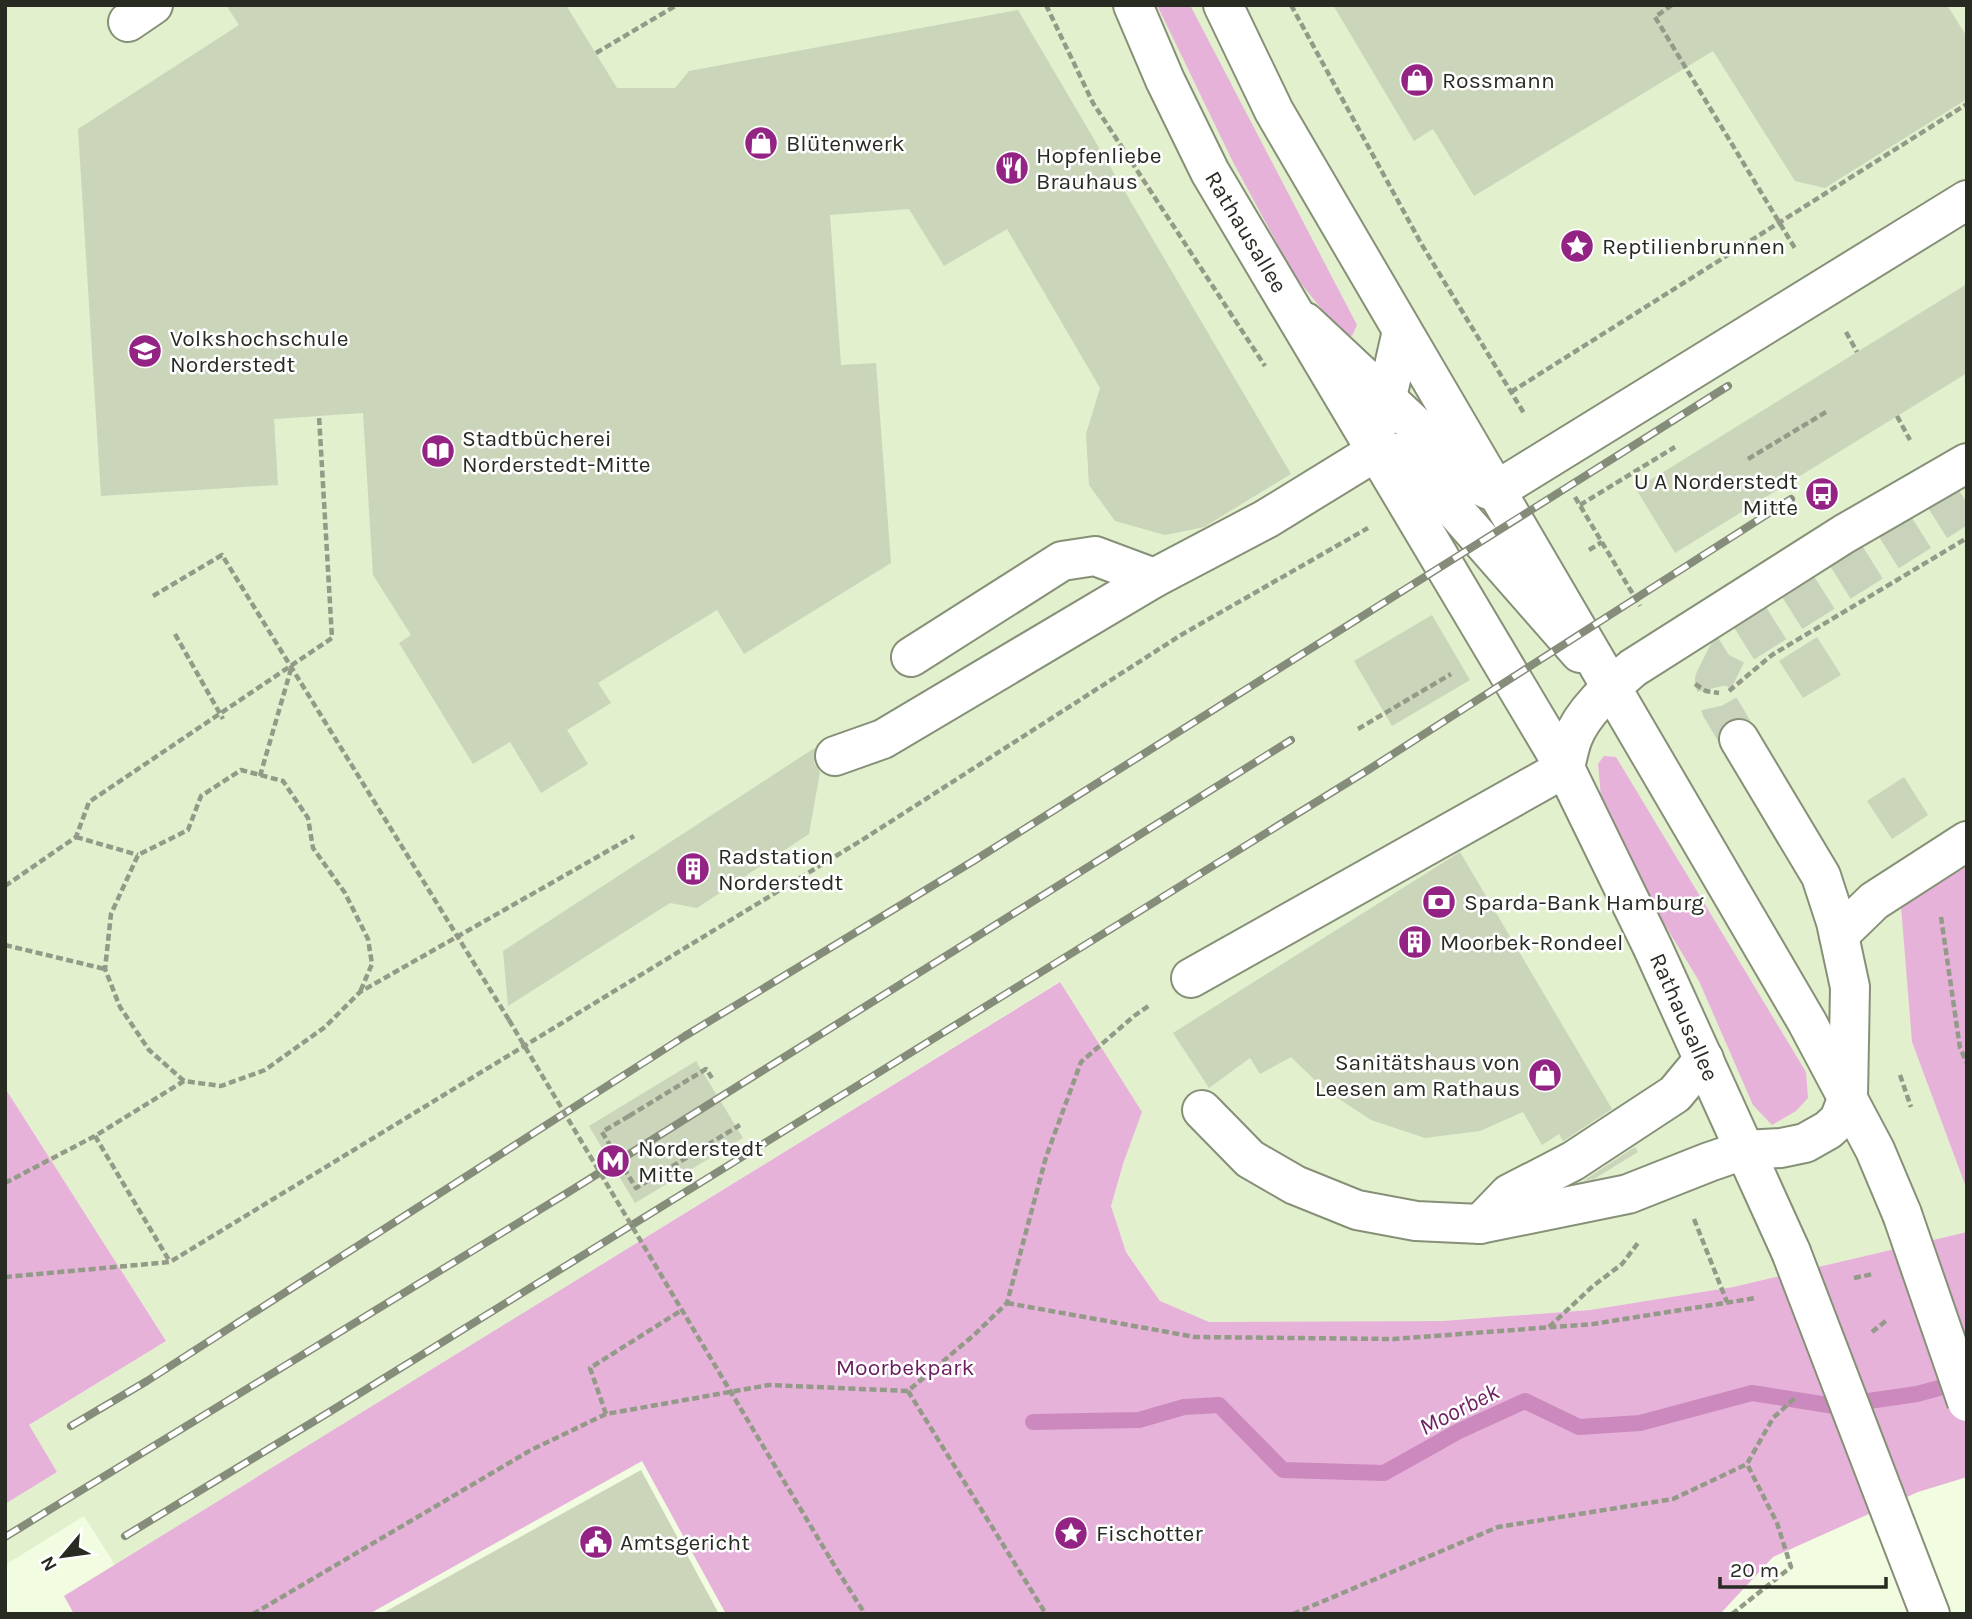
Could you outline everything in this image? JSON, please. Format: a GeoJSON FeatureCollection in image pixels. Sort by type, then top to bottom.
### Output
{"type":"FeatureCollection","features":[{"type":"Feature","properties":{"kind":"main road","name":"Rathausallee"},"geometry":{"type":"LineString","coordinates":[[1133,5],[1165,80],[1210,172],[1565,768],[1652,946],[1791,1252],[1930,1614]]}},
{"type":"Feature","properties":{"kind":"main road"},"geometry":{"type":"LineString","coordinates":[[1223,5],[1274,111],[1848,1097],[1875,1150],[1902,1214],[1967,1402]]}},
{"type":"Feature","properties":{"kind":"main road"},"geometry":{"type":"LineString","coordinates":[[1293,311],[1479,485],[1489,490],[1497,490],[1967,200]]}},
{"type":"Feature","properties":{"kind":"main road"},"geometry":{"type":"LineString","coordinates":[[1375,452],[1402,331]]}},
{"type":"Feature","properties":{"kind":"main road"},"geometry":{"type":"LineString","coordinates":[[835,756],[883,739],[1154,578],[1266,519],[1375,452],[1389,450],[1402,454],[1418,467],[1610,687]]}},
{"type":"Feature","properties":{"kind":"main road"},"geometry":{"type":"LineString","coordinates":[[1191,978],[1565,768],[1572,738],[1610,687],[1666,645],[1844,534],[1967,463]]}},
{"type":"Feature","properties":{"kind":"main road"},"geometry":{"type":"LineString","coordinates":[[911,657],[1062,561],[1095,556],[1154,578]]}},
{"type":"Feature","properties":{"kind":"main road"},"geometry":{"type":"LineString","coordinates":[[1202,1110],[1250,1159],[1295,1185],[1357,1210],[1416,1221],[1480,1224],[1628,1194],[1744,1150],[1772,1149],[1805,1143],[1828,1130],[1839,1120],[1848,1097],[1850,987],[1839,935],[1821,876],[1739,739]]}},
{"type":"Feature","properties":{"kind":"main road"},"geometry":{"type":"LineString","coordinates":[[1839,935],[1874,901],[1967,841]]}},
{"type":"Feature","properties":{"kind":"main road"},"geometry":{"type":"LineString","coordinates":[[1480,1224],[1509,1194],[1573,1161],[1675,1094],[1704,1059]]}},
{"type":"Feature","properties":{"kind":"path"},"geometry":{"type":"LineString","coordinates":[[596,53],[677,5]]}},
{"type":"Feature","properties":{"kind":"path"},"geometry":{"type":"LineString","coordinates":[[1046,5],[1093,103],[1269,372]]}},
{"type":"Feature","properties":{"kind":"path"},"geometry":{"type":"LineString","coordinates":[[1291,5],[1422,245],[1511,391],[1967,104]]}},
{"type":"Feature","properties":{"kind":"path"},"geometry":{"type":"LineString","coordinates":[[1672,5],[1654,17],[1820,290]]}},
{"type":"Feature","properties":{"kind":"path"},"geometry":{"type":"LineString","coordinates":[[1748,459],[1826,412]]}},
{"type":"Feature","properties":{"kind":"path"},"geometry":{"type":"LineString","coordinates":[[5,886],[76,837],[89,802],[332,638],[319,416]]}},
{"type":"Feature","properties":{"kind":"path"},"geometry":{"type":"LineString","coordinates":[[1897,416],[1910,440]]}},
{"type":"Feature","properties":{"kind":"path"},"geometry":{"type":"LineString","coordinates":[[1580,505],[1675,447]]}},
{"type":"Feature","properties":{"kind":"path"},"geometry":{"type":"LineString","coordinates":[[5,1277],[170,1262],[862,840],[1181,635],[1368,528],[1336,476]]}},
{"type":"Feature","properties":{"kind":"path"},"geometry":{"type":"LineString","coordinates":[[1725,694],[1772,655],[1967,538]]}},
{"type":"Feature","properties":{"kind":"path"},"geometry":{"type":"LineString","coordinates":[[1602,542],[1666,645]]}},
{"type":"Feature","properties":{"kind":"path"},"geometry":{"type":"LineString","coordinates":[[153,596],[222,555],[509,1020],[865,1614]]}},
{"type":"Feature","properties":{"kind":"path"},"geometry":{"type":"LineString","coordinates":[[175,634],[223,719]]}},
{"type":"Feature","properties":{"kind":"path"},"geometry":{"type":"LineString","coordinates":[[260,776],[291,668]]}},
{"type":"Feature","properties":{"kind":"path"},"geometry":{"type":"LineString","coordinates":[[1358,729],[1455,672]]}},
{"type":"Feature","properties":{"kind":"path"},"geometry":{"type":"LineString","coordinates":[[360,992],[372,964],[368,939],[345,893],[313,848],[308,818],[283,781],[241,771],[201,796],[188,830],[138,855],[111,914],[105,969],[120,1007],[149,1050],[184,1081],[221,1086],[265,1070],[325,1027],[360,992],[634,836]]}},
{"type":"Feature","properties":{"kind":"path"},"geometry":{"type":"LineString","coordinates":[[76,837],[138,855]]}},
{"type":"Feature","properties":{"kind":"path"},"geometry":{"type":"LineString","coordinates":[[1922,872],[1939,906],[1960,1048],[1967,1063]]}},
{"type":"Feature","properties":{"kind":"path"},"geometry":{"type":"LineString","coordinates":[[5,945],[105,969]]}},
{"type":"Feature","properties":{"kind":"path"},"geometry":{"type":"LineString","coordinates":[[253,1614],[531,1450],[606,1414],[769,1385],[908,1391],[1007,1303],[1046,1157],[1081,1062],[1134,1016],[1191,978]]}},
{"type":"Feature","properties":{"kind":"path"},"geometry":{"type":"LineString","coordinates":[[712,1078],[706,1069],[602,1132],[618,1160],[636,1188],[740,1125]]}},
{"type":"Feature","properties":{"kind":"path"},"geometry":{"type":"LineString","coordinates":[[1899,1071],[1915,1118]]}},
{"type":"Feature","properties":{"kind":"path"},"geometry":{"type":"LineString","coordinates":[[5,1183],[95,1136],[184,1081]]}},
{"type":"Feature","properties":{"kind":"path"},"geometry":{"type":"LineString","coordinates":[[95,1136],[170,1262]]}},
{"type":"Feature","properties":{"kind":"path"},"geometry":{"type":"LineString","coordinates":[[600,1172],[618,1160]]}},
{"type":"Feature","properties":{"kind":"path"},"geometry":{"type":"LineString","coordinates":[[1549,1327],[1593,1286],[1622,1264],[1647,1232],[1666,1179]]}},
{"type":"Feature","properties":{"kind":"path"},"geometry":{"type":"LineString","coordinates":[[1666,1179],[1727,1302]]}},
{"type":"Feature","properties":{"kind":"path"},"geometry":{"type":"LineString","coordinates":[[1849,1279],[1875,1273]]}},
{"type":"Feature","properties":{"kind":"path"},"geometry":{"type":"LineString","coordinates":[[1007,1303],[1195,1337],[1394,1339],[1592,1324],[1759,1297]]}},
{"type":"Feature","properties":{"kind":"path"},"geometry":{"type":"LineString","coordinates":[[606,1414],[590,1368],[682,1310]]}},
{"type":"Feature","properties":{"kind":"path"},"geometry":{"type":"LineString","coordinates":[[908,1391],[1046,1614]]}},
{"type":"Feature","properties":{"kind":"path"},"geometry":{"type":"LineString","coordinates":[[1293,1614],[1498,1527],[1673,1499],[1747,1464],[1773,1418]]}},
{"type":"Feature","properties":{"kind":"path"},"geometry":{"type":"LineString","coordinates":[[1732,1614],[1791,1567],[1777,1524],[1747,1464]]}},
{"type":"Feature","properties":{"kind":"shaded area"},"geometry":{"type":"Polygon","coordinates":[[[5,5],[1967,5],[1967,854],[1912,1042],[1967,1190],[1967,1232],[1733,1287],[1590,1310],[1442,1321],[1209,1323],[1160,1301],[1126,1252],[1111,1206],[1124,1161],[1059,982],[115,1565],[84,1516],[5,1565],[5,1504],[57,1472],[28,1426],[166,1341],[5,1088],[5,5]]]}},
{"type":"Feature","properties":{"kind":"green space"},"geometry":{"type":"Polygon","coordinates":[[[1157,5],[1190,5],[1357,325],[1352,336],[1342,334],[1294,275],[1232,160],[1157,5]]]}},
{"type":"Feature","properties":{"kind":"green space"},"geometry":{"type":"Polygon","coordinates":[[[1604,756],[1616,757],[1806,1072],[1808,1098],[1796,1111],[1772,1125],[1753,1105],[1699,981],[1628,864],[1602,808],[1598,764],[1604,756]]]}},
{"type":"Feature","properties":{"kind":"green space"},"geometry":{"type":"Polygon","coordinates":[[[1967,852],[1967,1190],[1912,1042],[1900,894],[1967,852]]]}},
{"type":"Feature","properties":{"kind":"green space","name":"Moorbekpark"},"geometry":{"type":"Polygon","coordinates":[[[1060,982],[1142,1112],[1111,1206],[1126,1252],[1160,1301],[1209,1322],[1442,1321],[1590,1310],[1733,1287],[1967,1232],[1967,1477],[1918,1492],[1773,1557],[1720,1614],[726,1614],[642,1461],[369,1614],[74,1614],[64,1596],[1060,982]]]}},
{"type":"Feature","properties":{"kind":"green space"},"geometry":{"type":"Polygon","coordinates":[[[5,1088],[166,1341],[29,1425],[57,1472],[5,1504],[5,1088]]]}},
{"type":"Feature","properties":{"kind":"building"},"geometry":{"type":"Polygon","coordinates":[[[226,5],[566,5],[617,88],[675,88],[689,71],[1018,10],[1291,474],[1204,527],[1165,535],[1115,521],[1089,485],[1086,434],[1100,388],[1007,229],[944,266],[909,209],[830,215],[841,365],[876,363],[891,563],[744,654],[717,610],[598,683],[611,703],[567,730],[588,764],[541,793],[510,742],[473,764],[399,643],[411,635],[373,575],[363,413],[274,419],[278,485],[101,496],[78,129],[239,25],[226,5]]]}},
{"type":"Feature","properties":{"kind":"building"},"geometry":{"type":"Polygon","coordinates":[[[1333,5],[1947,5],[1967,37],[1967,99],[1825,188],[1795,181],[1713,51],[1474,196],[1433,129],[1414,141],[1333,5]]]}},
{"type":"Feature","properties":{"kind":"building"},"geometry":{"type":"Polygon","coordinates":[[[1967,284],[1967,373],[1675,553],[1636,489],[1967,284]]]}},
{"type":"Feature","properties":{"kind":"building"},"geometry":{"type":"Polygon","coordinates":[[[1432,615],[1470,680],[1392,726],[1354,661],[1432,615]]]}},
{"type":"Feature","properties":{"kind":"building"},"geometry":{"type":"Polygon","coordinates":[[[1817,637],[1841,675],[1803,698],[1779,661],[1817,637]]]}},
{"type":"Feature","properties":{"kind":"building","name":"Radstation Norderstedt"},"geometry":{"type":"Polygon","coordinates":[[[816,747],[814,763],[820,772],[809,834],[697,908],[670,903],[508,1006],[503,951],[816,747]]]}},
{"type":"Feature","properties":{"kind":"building"},"geometry":{"type":"Polygon","coordinates":[[[1904,777],[1928,815],[1892,839],[1867,801],[1904,777]]]}},
{"type":"Feature","properties":{"kind":"building","name":"Moorbek-Rondeel"},"geometry":{"type":"Polygon","coordinates":[[[1460,852],[1612,1109],[1563,1141],[1559,1134],[1542,1145],[1523,1112],[1480,1131],[1425,1138],[1371,1120],[1324,1089],[1291,1057],[1260,1074],[1250,1058],[1209,1088],[1173,1033],[1460,852]]]}},
{"type":"Feature","properties":{"kind":"building"},"geometry":{"type":"Polygon","coordinates":[[[696,1061],[743,1138],[635,1203],[589,1126],[696,1061]]]}},
{"type":"Feature","properties":{"kind":"building"},"geometry":{"type":"Polygon","coordinates":[[[1635,1147],[1638,1152],[1594,1179],[1583,1181],[1635,1147]]]}},
{"type":"Feature","properties":{"kind":"building","name":"Amtsgericht"},"geometry":{"type":"Polygon","coordinates":[[[641,1470],[719,1614],[381,1614],[641,1470]]]}},
{"type":"Feature","properties":{"kind":"waterway","name":"Moorbek"},"geometry":{"type":"LineString","coordinates":[[1033,1422],[1139,1420],[1184,1407],[1219,1405],[1283,1470],[1384,1473],[1459,1431],[1525,1401],[1579,1427],[1640,1423],[1752,1393],[1834,1406],[1917,1394],[1961,1382]]}},
{"type":"Feature","properties":{"kind":"tunnel"},"geometry":{"type":"LineString","coordinates":[[1739,739],[1720,707],[1714,680],[1727,654],[1967,503]]}},
{"type":"Feature","properties":{"kind":"railway"},"geometry":{"type":"LineString","coordinates":[[71,1426],[147,1381],[685,1036],[975,860],[1728,386]]}},
{"type":"Feature","properties":{"kind":"railway"},"geometry":{"type":"LineString","coordinates":[[125,1536],[1368,770],[1791,499]]}},
{"type":"Feature","properties":{"kind":"railway"},"geometry":{"type":"LineString","coordinates":[[5,1537],[567,1193],[1291,740]]}},
{"type":"Feature","properties":{"kind":"place","name":"Rossmann"},"geometry":{"type":"Point","coordinates":[1417,80]}},
{"type":"Feature","properties":{"kind":"place","name":"Blütenwerk"},"geometry":{"type":"Point","coordinates":[761,143]}},
{"type":"Feature","properties":{"kind":"place","name":"Hopfenliebe Brauhaus"},"geometry":{"type":"Point","coordinates":[1012,168]}},
{"type":"Feature","properties":{"kind":"place","name":"Reptilienbrunnen"},"geometry":{"type":"Point","coordinates":[1577,246]}},
{"type":"Feature","properties":{"kind":"place","name":"Volkshochschule Norderstedt"},"geometry":{"type":"Point","coordinates":[145,351]}},
{"type":"Feature","properties":{"kind":"place","name":"Stadtbücherei Norderstedt-Mitte"},"geometry":{"type":"Point","coordinates":[438,451]}},
{"type":"Feature","properties":{"kind":"place","name":"U A Norderstedt Mitte"},"geometry":{"type":"Point","coordinates":[1822,494]}},
{"type":"Feature","properties":{"kind":"place","name":"Radstation Norderstedt"},"geometry":{"type":"Point","coordinates":[693,869]}},
{"type":"Feature","properties":{"kind":"place","name":"Sparda-Bank Hamburg"},"geometry":{"type":"Point","coordinates":[1439,902]}},
{"type":"Feature","properties":{"kind":"place","name":"Moorbek-Rondeel"},"geometry":{"type":"Point","coordinates":[1415,942]}},
{"type":"Feature","properties":{"kind":"place","name":"Sanitätshaus von Leesen am Rathaus"},"geometry":{"type":"Point","coordinates":[1545,1075]}},
{"type":"Feature","properties":{"kind":"place","name":"Norderstedt Mitte"},"geometry":{"type":"Point","coordinates":[613,1161]}},
{"type":"Feature","properties":{"kind":"place","name":"Fischotter"},"geometry":{"type":"Point","coordinates":[1071,1533]}},
{"type":"Feature","properties":{"kind":"place","name":"Amtsgericht"},"geometry":{"type":"Point","coordinates":[596,1542]}}]}
